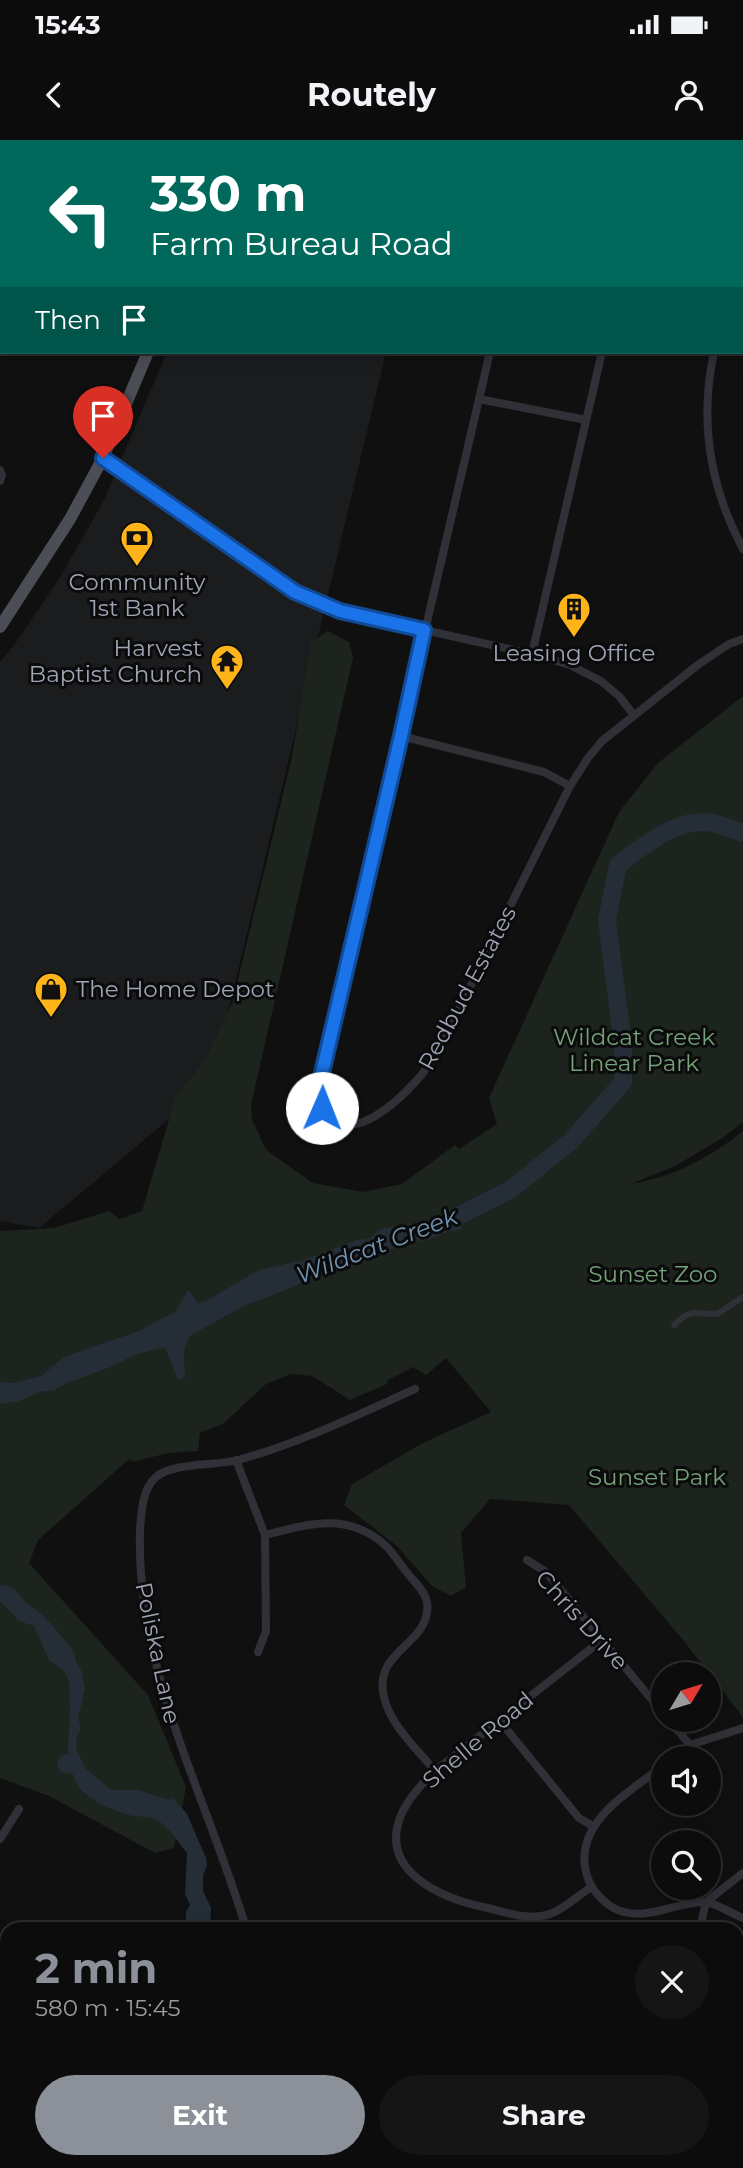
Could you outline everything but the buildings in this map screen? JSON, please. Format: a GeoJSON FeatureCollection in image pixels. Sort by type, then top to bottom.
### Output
{"type":"FeatureCollection","features":[{"type":"Feature","properties":{"kind":"main road"},"geometry":{"type":"LineString","coordinates":[[0,627],[70,519],[103,458],[147,354]]}},
{"type":"Feature","properties":{"kind":"street","name":"Redbud Estates"},"geometry":{"type":"LineString","coordinates":[[490,354],[318,1090],[322,1108],[334,1121],[349,1126],[365,1122],[418,1080],[439,1049],[570,786],[602,741],[699,664],[743,639]]}},
{"type":"Feature","properties":{"kind":"street"},"geometry":{"type":"LineString","coordinates":[[532,654],[602,354]]}},
{"type":"Feature","properties":{"kind":"street"},"geometry":{"type":"LineString","coordinates":[[714,354],[708,392],[707,438],[716,487],[743,549]]}},
{"type":"Feature","properties":{"kind":"street"},"geometry":{"type":"LineString","coordinates":[[479,399],[586,420]]}},
{"type":"Feature","properties":{"kind":"street"},"geometry":{"type":"LineString","coordinates":[[103,458],[295,592],[340,611],[532,654],[570,666],[601,681],[619,696],[634,714]]}},
{"type":"Feature","properties":{"kind":"street"},"geometry":{"type":"LineString","coordinates":[[0,470],[0,481]]}},
{"type":"Feature","properties":{"kind":"street"},"geometry":{"type":"LineString","coordinates":[[401,736],[544,772],[570,786]]}},
{"type":"Feature","properties":{"kind":"street"},"geometry":{"type":"LineString","coordinates":[[674,1325],[695,1311],[717,1314],[743,1297]]}},
{"type":"Feature","properties":{"kind":"street","name":"Poliska Lane"},"geometry":{"type":"LineString","coordinates":[[244,1922],[221,1851],[176,1736],[146,1622],[140,1581],[141,1511],[154,1478],[166,1470],[236,1460],[302,1439],[415,1389]]}},
{"type":"Feature","properties":{"kind":"street"},"geometry":{"type":"LineString","coordinates":[[236,1460],[265,1535],[266,1631],[258,1652]]}},
{"type":"Feature","properties":{"kind":"street"},"geometry":{"type":"LineString","coordinates":[[265,1535],[308,1524],[333,1522],[356,1528],[386,1546],[425,1595],[427,1614],[423,1626],[387,1666],[383,1681],[384,1698],[395,1722],[435,1771]]}},
{"type":"Feature","properties":{"kind":"street","name":"Chris Drive"},"geometry":{"type":"LineString","coordinates":[[527,1560],[547,1572],[651,1698]]}},
{"type":"Feature","properties":{"kind":"street","name":"Shelle Road"},"geometry":{"type":"LineString","coordinates":[[591,1887],[556,1911],[541,1916],[525,1916],[476,1906],[443,1896],[410,1874],[399,1853],[396,1833],[402,1812],[435,1771],[603,1640]]}},
{"type":"Feature","properties":{"kind":"street"},"geometry":{"type":"LineString","coordinates":[[499,1720],[579,1818],[593,1826]]}},
{"type":"Feature","properties":{"kind":"street"},"geometry":{"type":"LineString","coordinates":[[679,1732],[690,1745],[743,1728]]}},
{"type":"Feature","properties":{"kind":"street"},"geometry":{"type":"LineString","coordinates":[[651,1775],[605,1811],[593,1826],[584,1863],[591,1887],[611,1907],[625,1913],[641,1914],[706,1902],[743,1873]]}},
{"type":"Feature","properties":{"kind":"street"},"geometry":{"type":"LineString","coordinates":[[0,1839],[19,1809]]}},
{"type":"Feature","properties":{"kind":"street"},"geometry":{"type":"LineString","coordinates":[[706,1902],[743,1918]]}},
{"type":"Feature","properties":{"kind":"street"},"geometry":{"type":"LineString","coordinates":[[701,1922],[706,1902]]}},
{"type":"Feature","properties":{"kind":"shaded area"},"geometry":{"type":"Polygon","coordinates":[[[166,354],[386,354],[211,1084],[39,1228],[0,1221],[0,662],[62,574],[103,502],[166,354]]]}},
{"type":"Feature","properties":{"kind":"green space"},"geometry":{"type":"Polygon","coordinates":[[[327,631],[349,642],[353,658],[251,1105],[252,1119],[266,1150],[313,1183],[363,1192],[402,1184],[455,1145],[459,1149],[497,1124],[489,1098],[619,812],[658,763],[743,696],[743,1122],[724,1137],[675,1166],[631,1184],[661,1177],[690,1165],[743,1131],[743,1717],[721,1689],[721,1662],[700,1662],[569,1505],[490,1499],[461,1533],[466,1587],[451,1596],[432,1586],[397,1546],[344,1505],[352,1484],[423,1443],[491,1412],[446,1358],[426,1375],[413,1367],[388,1380],[387,1384],[350,1400],[312,1376],[291,1374],[266,1384],[223,1424],[200,1433],[198,1451],[169,1453],[131,1462],[132,1459],[128,1460],[38,1540],[29,1563],[148,1695],[186,1787],[174,1848],[155,1853],[49,1796],[0,1778],[0,1231],[54,1228],[109,1211],[120,1219],[142,1211],[176,1096],[205,1060],[232,1004],[292,757],[311,643],[327,631]]]}},
{"type":"Feature","properties":{"kind":"water"},"geometry":{"type":"Polygon","coordinates":[[[451,1214],[462,1229],[438,1233],[430,1239],[404,1243],[352,1267],[333,1268],[243,1306],[190,1336],[184,1351],[185,1378],[178,1380],[165,1347],[137,1354],[53,1391],[42,1391],[19,1401],[0,1404],[0,1382],[14,1383],[41,1376],[64,1357],[139,1331],[176,1311],[188,1290],[198,1303],[206,1301],[259,1270],[304,1260],[357,1240],[370,1238],[380,1229],[412,1224],[425,1225],[451,1214]]]}},
{"type":"Feature","properties":{"kind":"water"},"geometry":{"type":"Polygon","coordinates":[[[0,1585],[17,1591],[24,1601],[53,1626],[74,1652],[85,1689],[78,1718],[81,1728],[76,1748],[85,1768],[111,1790],[138,1790],[170,1800],[173,1798],[187,1814],[206,1858],[203,1891],[211,1908],[210,1922],[186,1922],[186,1912],[190,1905],[185,1894],[187,1853],[161,1823],[150,1818],[129,1815],[95,1801],[81,1790],[73,1774],[60,1772],[57,1762],[61,1756],[68,1754],[69,1682],[65,1672],[49,1660],[34,1626],[19,1621],[0,1601],[0,1585]]]}},
{"type":"Feature","properties":{"kind":"waterway","name":"Wildcat Creek"},"geometry":{"type":"LineString","coordinates":[[434,1228],[510,1190],[571,1141],[623,1082],[623,1045],[607,920],[618,865],[659,836],[682,825],[706,822],[743,833]]}},
{"type":"Feature","properties":{"kind":"place","name":"Community 1st Bank"},"geometry":{"type":"Point","coordinates":[137,568]}},
{"type":"Feature","properties":{"kind":"place","name":"Leasing Office"},"geometry":{"type":"Point","coordinates":[574,639]}},
{"type":"Feature","properties":{"kind":"place","name":"Harvest Baptist Church"},"geometry":{"type":"Point","coordinates":[227,691]}},
{"type":"Feature","properties":{"kind":"place","name":"The Home Depot"},"geometry":{"type":"Point","coordinates":[51,1019]}},
{"type":"Feature","properties":{"kind":"route"},"geometry":{"type":"LineString","coordinates":[[103,458],[295,592],[340,611],[424,630],[318,1090],[322,1108]]}},
{"type":"Feature","properties":{"kind":"park label","name":"Wildcat Creek Linear Park"},"geometry":{"type":"Point","coordinates":[634,1050]}},
{"type":"Feature","properties":{"kind":"park label","name":"Sunset Zoo"},"geometry":{"type":"Point","coordinates":[653,1274]}},
{"type":"Feature","properties":{"kind":"park label","name":"Sunset Park"},"geometry":{"type":"Point","coordinates":[657,1477]}}]}
